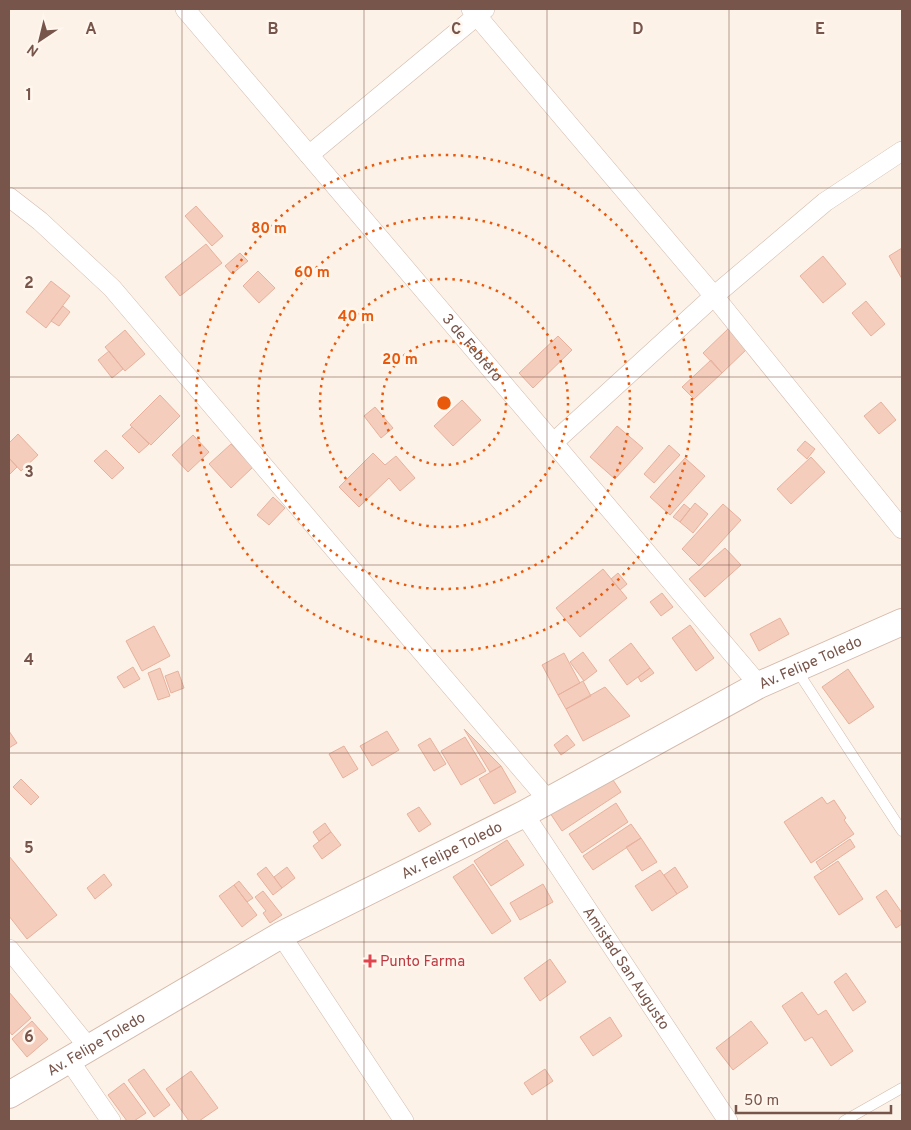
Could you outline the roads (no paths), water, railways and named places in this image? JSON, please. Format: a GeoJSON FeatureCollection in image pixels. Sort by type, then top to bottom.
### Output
{"type":"FeatureCollection","features":[{"type":"Feature","properties":{"kind":"main road","name":"Av. Felipe Toledo"},"geometry":{"type":"LineString","coordinates":[[9,1095],[281,935],[524,814],[759,685],[902,622]]}},
{"type":"Feature","properties":{"kind":"street","name":"3 de Febrero"},"geometry":{"type":"LineString","coordinates":[[185,9],[759,685]]}},
{"type":"Feature","properties":{"kind":"street"},"geometry":{"type":"LineString","coordinates":[[309,155],[478,11],[714,296],[902,529]]}},
{"type":"Feature","properties":{"kind":"street"},"geometry":{"type":"LineString","coordinates":[[554,443],[714,296],[825,202],[902,151]]}},
{"type":"Feature","properties":{"kind":"street"},"geometry":{"type":"LineString","coordinates":[[9,197],[40,221],[112,288],[548,800]]}},
{"type":"Feature","properties":{"kind":"street","name":"Amistad San Augusto"},"geometry":{"type":"LineString","coordinates":[[524,814],[728,1121]]}},
{"type":"Feature","properties":{"kind":"street"},"geometry":{"type":"LineString","coordinates":[[281,935],[404,1121]]}},
{"type":"Feature","properties":{"kind":"street"},"geometry":{"type":"LineString","coordinates":[[9,949],[79,1054],[111,1121]]}},
{"type":"Feature","properties":{"kind":"lane"},"geometry":{"type":"LineString","coordinates":[[796,669],[902,831]]}},
{"type":"Feature","properties":{"kind":"lane"},"geometry":{"type":"LineString","coordinates":[[844,1121],[902,1088]]}},
{"type":"Feature","properties":{"kind":"place","name":"Punto Farma"},"geometry":{"type":"Point","coordinates":[370,961]}}]}
